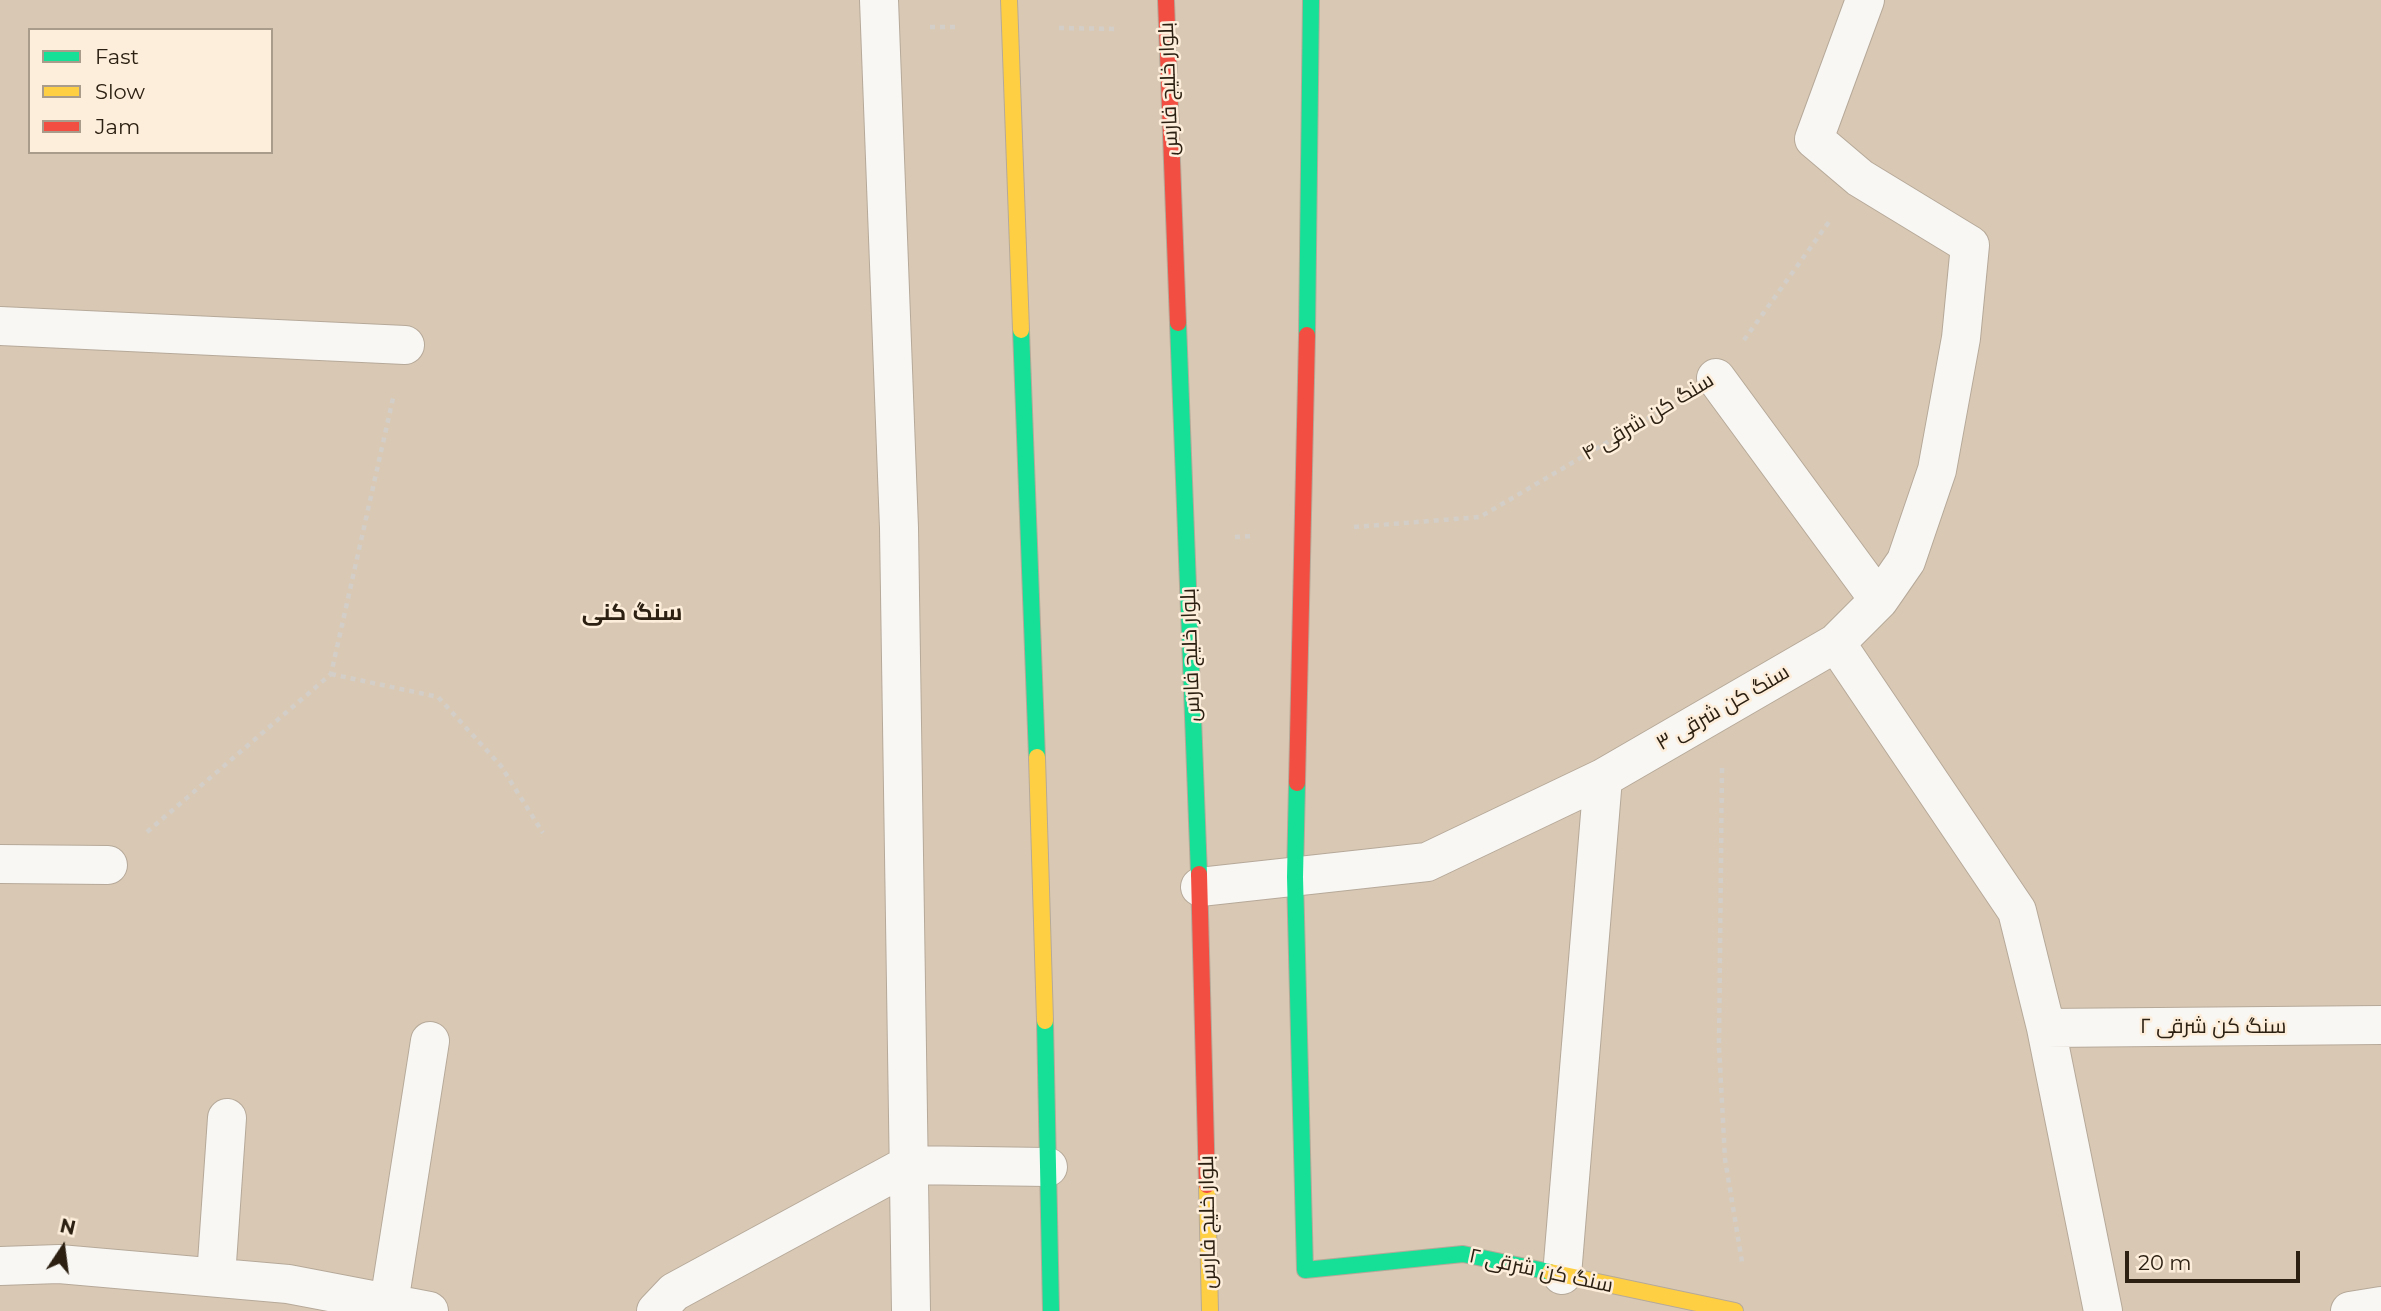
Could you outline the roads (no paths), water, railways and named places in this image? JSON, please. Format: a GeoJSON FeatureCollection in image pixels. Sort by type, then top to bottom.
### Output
{"type":"FeatureCollection","features":[{"type":"Feature","properties":{"kind":"main road"},"geometry":{"type":"LineString","coordinates":[[1009,0],[1043,903],[1051,1311]]}},
{"type":"Feature","properties":{"kind":"main road","name":"بلوار خلیج فارس"},"geometry":{"type":"LineString","coordinates":[[1166,0],[1200,887],[1210,1311]]}},
{"type":"Feature","properties":{"kind":"main road"},"geometry":{"type":"LineString","coordinates":[[1295,877],[1304,531],[1311,0]]}},
{"type":"Feature","properties":{"kind":"main road","name":"سنگ کن شرقی ۲"},"geometry":{"type":"LineString","coordinates":[[1295,877],[1305,1270],[1462,1254],[1735,1311]]}},
{"type":"Feature","properties":{"kind":"street"},"geometry":{"type":"LineString","coordinates":[[879,0],[899,528],[912,1311]]}},
{"type":"Feature","properties":{"kind":"street","name":"سنگ کن شرقی ۳"},"geometry":{"type":"LineString","coordinates":[[1200,887],[1427,862],[1603,778],[1836,643],[1879,600],[1906,561],[1937,470],[1961,338],[1970,245],[1860,178],[1814,139],[1865,0]]}},
{"type":"Feature","properties":{"kind":"street"},"geometry":{"type":"LineString","coordinates":[[0,326],[405,345]]}},
{"type":"Feature","properties":{"kind":"street"},"geometry":{"type":"LineString","coordinates":[[1716,378],[1879,600]]}},
{"type":"Feature","properties":{"kind":"street"},"geometry":{"type":"LineString","coordinates":[[1836,643],[2017,911],[2046,1028],[2103,1311]]}},
{"type":"Feature","properties":{"kind":"street"},"geometry":{"type":"LineString","coordinates":[[1562,1275],[1603,778]]}},
{"type":"Feature","properties":{"kind":"street"},"geometry":{"type":"LineString","coordinates":[[0,864],[108,864]]}},
{"type":"Feature","properties":{"kind":"street","name":"سنگ کن شرقی ۲"},"geometry":{"type":"LineString","coordinates":[[2046,1028],[2381,1025]]}},
{"type":"Feature","properties":{"kind":"street"},"geometry":{"type":"LineString","coordinates":[[389,1303],[430,1041]]}},
{"type":"Feature","properties":{"kind":"street"},"geometry":{"type":"LineString","coordinates":[[216,1278],[227,1118]]}},
{"type":"Feature","properties":{"kind":"street"},"geometry":{"type":"LineString","coordinates":[[656,1311],[674,1292],[908,1165],[1048,1167]]}},
{"type":"Feature","properties":{"kind":"street"},"geometry":{"type":"LineString","coordinates":[[0,1266],[59,1264],[288,1284],[429,1311]]}},
{"type":"Feature","properties":{"kind":"street"},"geometry":{"type":"LineString","coordinates":[[2350,1311],[2381,1306]]}},
{"type":"Feature","properties":{"kind":"district","name":"سنگ کنی"},"geometry":{"type":"Point","coordinates":[632,613]}}]}
